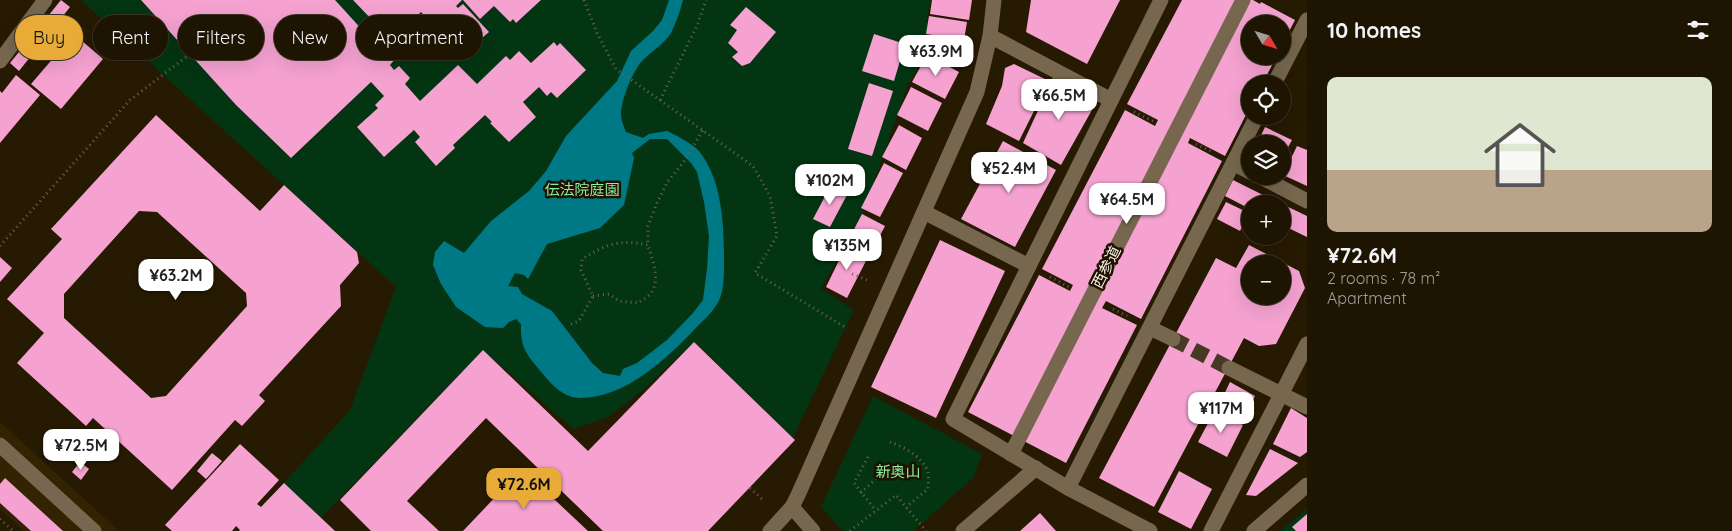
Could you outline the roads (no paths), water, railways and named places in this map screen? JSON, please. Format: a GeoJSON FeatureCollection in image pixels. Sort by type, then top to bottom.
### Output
{"type":"FeatureCollection","features":[{"type":"Feature","properties":{"kind":"street"},"geometry":{"type":"LineString","coordinates":[[0,60],[46,0]]}},
{"type":"Feature","properties":{"kind":"street"},"geometry":{"type":"LineString","coordinates":[[770,531],[792,507],[977,92],[990,36],[994,0]]}},
{"type":"Feature","properties":{"kind":"street"},"geometry":{"type":"LineString","coordinates":[[1150,531],[1068,488],[953,419],[1161,0]]}},
{"type":"Feature","properties":{"kind":"street","name":"西参道"},"geometry":{"type":"LineString","coordinates":[[1011,454],[1243,0]]}},
{"type":"Feature","properties":{"kind":"street"},"geometry":{"type":"LineString","coordinates":[[1279,75],[1307,20]]}},
{"type":"Feature","properties":{"kind":"street"},"geometry":{"type":"LineString","coordinates":[[990,36],[1111,100]]}},
{"type":"Feature","properties":{"kind":"street"},"geometry":{"type":"LineString","coordinates":[[1068,488],[1252,125]]}},
{"type":"Feature","properties":{"kind":"street"},"geometry":{"type":"LineString","coordinates":[[1233,163],[1241,167]]}},
{"type":"Feature","properties":{"kind":"street"},"geometry":{"type":"LineString","coordinates":[[1276,185],[1307,201]]}},
{"type":"Feature","properties":{"kind":"street"},"geometry":{"type":"LineString","coordinates":[[924,212],[1029,266]]}},
{"type":"Feature","properties":{"kind":"street"},"geometry":{"type":"LineString","coordinates":[[1150,328],[1173,339]]}},
{"type":"Feature","properties":{"kind":"street"},"geometry":{"type":"LineString","coordinates":[[1211,531],[1307,344]]}},
{"type":"Feature","properties":{"kind":"street"},"geometry":{"type":"LineString","coordinates":[[1229,368],[1307,407]]}},
{"type":"Feature","properties":{"kind":"street"},"geometry":{"type":"LineString","coordinates":[[0,446],[94,531]]}},
{"type":"Feature","properties":{"kind":"street"},"geometry":{"type":"LineString","coordinates":[[963,531],[1036,468]]}},
{"type":"Feature","properties":{"kind":"street"},"geometry":{"type":"LineString","coordinates":[[1254,531],[1307,485]]}},
{"type":"Feature","properties":{"kind":"street"},"geometry":{"type":"LineString","coordinates":[[792,507],[813,531]]}},
{"type":"Feature","properties":{"kind":"water"},"geometry":{"type":"Polygon","coordinates":[[[669,0],[683,0],[671,33],[643,60],[632,78],[623,101],[622,119],[626,132],[643,138],[649,134],[667,131],[675,135],[696,148],[707,163],[717,190],[722,220],[724,281],[722,290],[715,307],[683,342],[643,375],[613,392],[580,398],[569,396],[554,386],[529,357],[522,340],[521,324],[516,319],[509,322],[503,328],[485,327],[456,307],[441,284],[433,265],[435,252],[444,241],[464,253],[491,221],[529,191],[546,171],[566,136],[617,81],[631,51],[662,20],[669,0]],[[650,139],[632,153],[634,158],[624,205],[600,228],[547,244],[528,279],[524,275],[515,273],[508,286],[518,287],[522,294],[552,311],[592,363],[603,373],[620,376],[623,369],[637,363],[667,340],[703,300],[709,236],[704,202],[697,172],[691,163],[667,139],[650,139]]]}},
{"type":"Feature","properties":{"kind":"tunnel"},"geometry":{"type":"LineString","coordinates":[[1173,339],[1229,368]]}},
{"type":"Feature","properties":{"kind":"park label","name":"伝法院庭園"},"geometry":{"type":"Point","coordinates":[582,189]}},
{"type":"Feature","properties":{"kind":"park label","name":"新奥山"},"geometry":{"type":"Point","coordinates":[898,471]}}]}
